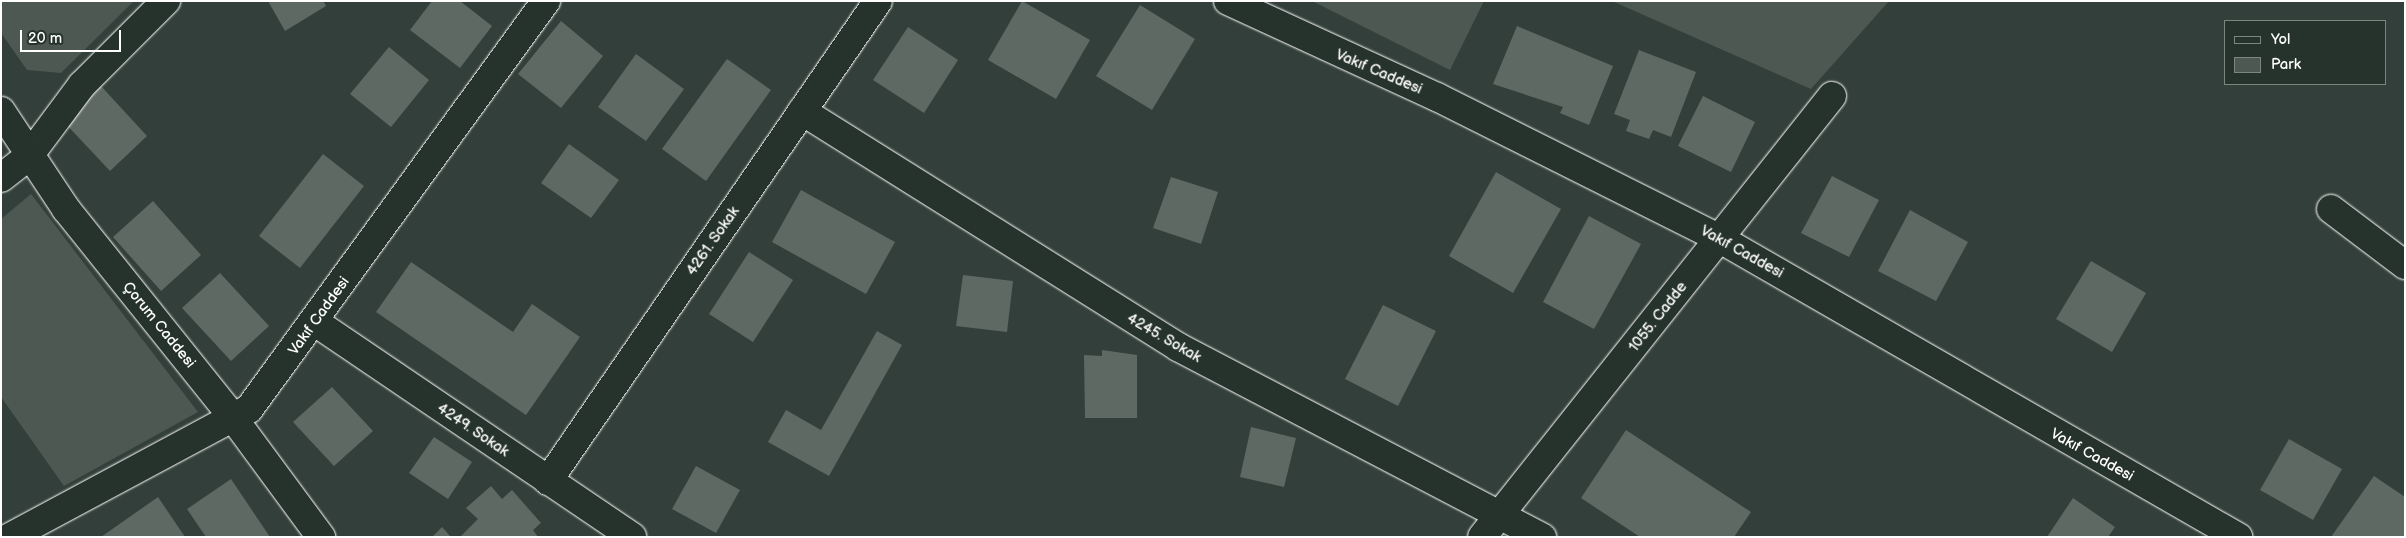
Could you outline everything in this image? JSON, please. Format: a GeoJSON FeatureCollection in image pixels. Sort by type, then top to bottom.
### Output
{"type":"FeatureCollection","features":[{"type":"Feature","properties":{"kind":"street"},"geometry":{"type":"LineString","coordinates":[[1,178],[29,156],[82,85],[166,1]]}},
{"type":"Feature","properties":{"kind":"street","name":"Vakıf Caddesi"},"geometry":{"type":"LineString","coordinates":[[10,537],[234,419],[263,394],[546,1]]}},
{"type":"Feature","properties":{"kind":"street","name":"4261. Sokak"},"geometry":{"type":"LineString","coordinates":[[548,481],[878,1]]}},
{"type":"Feature","properties":{"kind":"street","name":"Vakıf Caddesi"},"geometry":{"type":"LineString","coordinates":[[1228,1],[1437,97],[1720,239],[2238,537]]}},
{"type":"Feature","properties":{"kind":"street","name":"1055. Cadde"},"geometry":{"type":"LineString","coordinates":[[1482,537],[1503,514],[1832,96]]}},
{"type":"Feature","properties":{"kind":"street","name":"Çorum Caddesi"},"geometry":{"type":"LineString","coordinates":[[1,111],[29,156],[234,419],[321,537]]}},
{"type":"Feature","properties":{"kind":"street","name":"4245. Sokak"},"geometry":{"type":"LineString","coordinates":[[802,111],[1178,348],[1503,514],[1542,537]]}},
{"type":"Feature","properties":{"kind":"street"},"geometry":{"type":"LineString","coordinates":[[2331,209],[2405,265]]}},
{"type":"Feature","properties":{"kind":"street","name":"4249. Sokak"},"geometry":{"type":"LineString","coordinates":[[315,322],[632,537]]}},
{"type":"Feature","properties":{"kind":"green space"},"geometry":{"type":"Polygon","coordinates":[[[1,1],[134,1],[61,73],[27,70],[1,33],[1,1]]]}},
{"type":"Feature","properties":{"kind":"green space"},"geometry":{"type":"Polygon","coordinates":[[[1312,1],[1484,1],[1450,70],[1312,1]]]}},
{"type":"Feature","properties":{"kind":"green space"},"geometry":{"type":"Polygon","coordinates":[[[1612,1],[1889,1],[1811,89],[1612,1]]]}},
{"type":"Feature","properties":{"kind":"green space"},"geometry":{"type":"Polygon","coordinates":[[[31,194],[198,412],[64,486],[1,397],[1,219],[31,194]]]}},
{"type":"Feature","properties":{"kind":"building"},"geometry":{"type":"Polygon","coordinates":[[[268,1],[323,1],[326,6],[285,31],[268,1]]]}},
{"type":"Feature","properties":{"kind":"building"},"geometry":{"type":"Polygon","coordinates":[[[432,1],[460,1],[492,26],[460,68],[410,30],[432,1]]]}},
{"type":"Feature","properties":{"kind":"building"},"geometry":{"type":"Polygon","coordinates":[[[1022,1],[1090,40],[1056,99],[988,60],[1022,1]]]}},
{"type":"Feature","properties":{"kind":"building"},"geometry":{"type":"Polygon","coordinates":[[[1140,5],[1195,39],[1152,110],[1096,76],[1140,5]]]}},
{"type":"Feature","properties":{"kind":"building"},"geometry":{"type":"Polygon","coordinates":[[[561,21],[603,56],[561,108],[518,74],[561,21]]]}},
{"type":"Feature","properties":{"kind":"building"},"geometry":{"type":"Polygon","coordinates":[[[1517,26],[1613,66],[1589,125],[1560,113],[1563,107],[1493,84],[1517,26]]]}},
{"type":"Feature","properties":{"kind":"building"},"geometry":{"type":"Polygon","coordinates":[[[908,27],[958,60],[924,113],[873,80],[908,27]]]}},
{"type":"Feature","properties":{"kind":"building"},"geometry":{"type":"Polygon","coordinates":[[[389,47],[429,80],[391,127],[350,94],[389,47]]]}},
{"type":"Feature","properties":{"kind":"building"},"geometry":{"type":"Polygon","coordinates":[[[1639,50],[1696,72],[1671,137],[1653,130],[1649,139],[1626,131],[1630,120],[1614,114],[1639,50]]]}},
{"type":"Feature","properties":{"kind":"building"},"geometry":{"type":"Polygon","coordinates":[[[636,54],[684,89],[646,141],[598,107],[636,54]]]}},
{"type":"Feature","properties":{"kind":"building"},"geometry":{"type":"Polygon","coordinates":[[[727,59],[771,90],[706,181],[662,149],[727,59]]]}},
{"type":"Feature","properties":{"kind":"building"},"geometry":{"type":"Polygon","coordinates":[[[101,86],[147,136],[110,171],[64,122],[101,86]]]}},
{"type":"Feature","properties":{"kind":"building"},"geometry":{"type":"Polygon","coordinates":[[[1703,96],[1755,122],[1731,172],[1678,146],[1703,96]]]}},
{"type":"Feature","properties":{"kind":"building"},"geometry":{"type":"Polygon","coordinates":[[[569,144],[619,180],[591,218],[541,183],[569,144]]]}},
{"type":"Feature","properties":{"kind":"building"},"geometry":{"type":"Polygon","coordinates":[[[323,154],[364,186],[300,268],[259,236],[323,154]]]}},
{"type":"Feature","properties":{"kind":"building"},"geometry":{"type":"Polygon","coordinates":[[[1496,172],[1561,209],[1513,293],[1449,256],[1496,172]]]}},
{"type":"Feature","properties":{"kind":"building"},"geometry":{"type":"Polygon","coordinates":[[[1832,176],[1879,200],[1849,257],[1801,233],[1832,176]]]}},
{"type":"Feature","properties":{"kind":"building"},"geometry":{"type":"Polygon","coordinates":[[[1171,177],[1218,192],[1201,244],[1153,228],[1171,177]]]}},
{"type":"Feature","properties":{"kind":"building"},"geometry":{"type":"Polygon","coordinates":[[[801,190],[895,242],[866,294],[772,242],[801,190]]]}},
{"type":"Feature","properties":{"kind":"building"},"geometry":{"type":"Polygon","coordinates":[[[153,201],[201,255],[161,291],[113,237],[153,201]]]}},
{"type":"Feature","properties":{"kind":"building"},"geometry":{"type":"Polygon","coordinates":[[[1910,210],[1968,242],[1936,301],[1878,271],[1910,210]]]}},
{"type":"Feature","properties":{"kind":"building"},"geometry":{"type":"Polygon","coordinates":[[[1589,216],[1641,244],[1594,329],[1543,302],[1589,216]]]}},
{"type":"Feature","properties":{"kind":"building"},"geometry":{"type":"Polygon","coordinates":[[[749,252],[793,280],[753,342],[709,314],[749,252]]]}},
{"type":"Feature","properties":{"kind":"building"},"geometry":{"type":"Polygon","coordinates":[[[2091,261],[2146,293],[2112,352],[2056,319],[2091,261]]]}},
{"type":"Feature","properties":{"kind":"building"},"geometry":{"type":"Polygon","coordinates":[[[411,262],[513,332],[532,304],[580,337],[526,415],[376,312],[411,262]]]}},
{"type":"Feature","properties":{"kind":"building"},"geometry":{"type":"Polygon","coordinates":[[[220,273],[269,326],[231,361],[182,308],[220,273]]]}},
{"type":"Feature","properties":{"kind":"building"},"geometry":{"type":"Polygon","coordinates":[[[963,275],[1013,281],[1007,332],[956,326],[963,275]]]}},
{"type":"Feature","properties":{"kind":"building"},"geometry":{"type":"Polygon","coordinates":[[[1383,305],[1436,331],[1398,406],[1345,379],[1383,305]]]}},
{"type":"Feature","properties":{"kind":"building"},"geometry":{"type":"Polygon","coordinates":[[[877,331],[902,345],[829,476],[768,442],[786,410],[821,430],[877,331]]]}},
{"type":"Feature","properties":{"kind":"building"},"geometry":{"type":"Polygon","coordinates":[[[1102,350],[1137,355],[1137,418],[1085,418],[1084,355],[1102,356],[1102,350]]]}},
{"type":"Feature","properties":{"kind":"building"},"geometry":{"type":"Polygon","coordinates":[[[332,387],[373,431],[334,466],[293,422],[332,387]]]}},
{"type":"Feature","properties":{"kind":"building"},"geometry":{"type":"Polygon","coordinates":[[[1251,427],[1296,438],[1284,487],[1240,477],[1251,427]]]}},
{"type":"Feature","properties":{"kind":"building"},"geometry":{"type":"Polygon","coordinates":[[[1626,430],[1751,512],[1734,537],[1640,537],[1581,498],[1626,430]]]}},
{"type":"Feature","properties":{"kind":"building"},"geometry":{"type":"Polygon","coordinates":[[[434,437],[472,462],[448,499],[409,473],[434,437]]]}},
{"type":"Feature","properties":{"kind":"building"},"geometry":{"type":"Polygon","coordinates":[[[2289,439],[2342,469],[2313,520],[2260,490],[2289,439]]]}},
{"type":"Feature","properties":{"kind":"building"},"geometry":{"type":"Polygon","coordinates":[[[696,466],[740,490],[716,533],[672,509],[696,466]]]}},
{"type":"Feature","properties":{"kind":"building"},"geometry":{"type":"Polygon","coordinates":[[[2374,476],[2405,497],[2405,537],[2331,537],[2374,476]]]}},
{"type":"Feature","properties":{"kind":"building"},"geometry":{"type":"Polygon","coordinates":[[[231,479],[270,537],[206,537],[187,509],[231,479]]]}},
{"type":"Feature","properties":{"kind":"building"},"geometry":{"type":"Polygon","coordinates":[[[491,486],[502,499],[512,490],[541,523],[533,530],[538,537],[460,537],[478,519],[466,508],[491,486]]]}},
{"type":"Feature","properties":{"kind":"building"},"geometry":{"type":"Polygon","coordinates":[[[158,497],[185,537],[101,537],[158,497]]]}},
{"type":"Feature","properties":{"kind":"building"},"geometry":{"type":"Polygon","coordinates":[[[2073,498],[2115,527],[2108,537],[2047,537],[2073,498]]]}},
{"type":"Feature","properties":{"kind":"building"},"geometry":{"type":"Polygon","coordinates":[[[442,527],[451,537],[432,537],[442,527]]]}}]}
